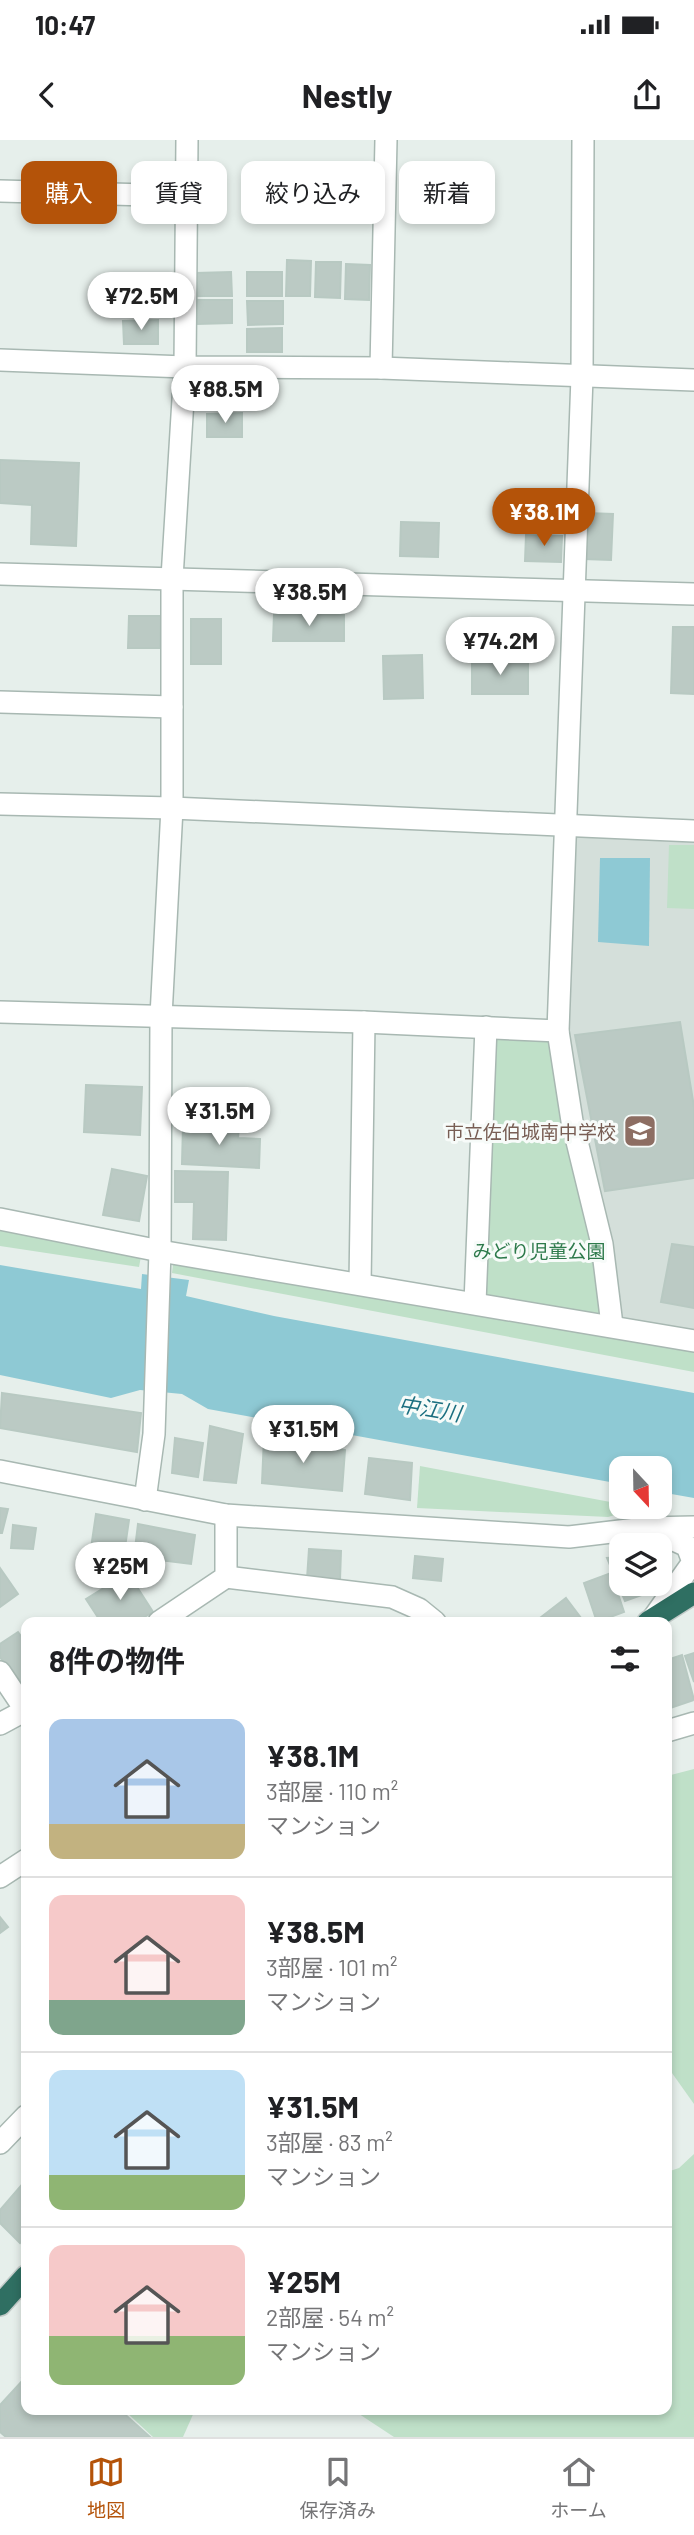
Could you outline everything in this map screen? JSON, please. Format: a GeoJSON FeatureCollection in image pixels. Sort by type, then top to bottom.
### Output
{"type":"FeatureCollection","features":[{"type":"Feature","properties":{"kind":"highway"},"geometry":{"type":"LineString","coordinates":[[656,1617],[694,1593]]}},
{"type":"Feature","properties":{"kind":"highway"},"geometry":{"type":"LineString","coordinates":[[0,2305],[21,2282]]}},
{"type":"Feature","properties":{"kind":"street"},"geometry":{"type":"LineString","coordinates":[[186,161],[187,140]]}},
{"type":"Feature","properties":{"kind":"street"},"geometry":{"type":"LineString","coordinates":[[381,368],[386,140]]}},
{"type":"Feature","properties":{"kind":"street"},"geometry":{"type":"LineString","coordinates":[[583,140],[582,377],[563,828],[558,1031],[572,1121],[602,1244],[612,1325]]}},
{"type":"Feature","properties":{"kind":"street"},"geometry":{"type":"LineString","coordinates":[[0,191],[131,194]]}},
{"type":"Feature","properties":{"kind":"street"},"geometry":{"type":"LineString","coordinates":[[145,1500],[154,1434],[160,1258],[161,1016],[172,808],[172,578],[185,367],[185,224]]}},
{"type":"Feature","properties":{"kind":"street"},"geometry":{"type":"LineString","coordinates":[[0,360],[185,367],[381,368],[694,380]]}},
{"type":"Feature","properties":{"kind":"street"},"geometry":{"type":"LineString","coordinates":[[0,574],[694,594]]}},
{"type":"Feature","properties":{"kind":"street"},"geometry":{"type":"LineString","coordinates":[[0,702],[172,707]]}},
{"type":"Feature","properties":{"kind":"street"},"geometry":{"type":"LineString","coordinates":[[0,804],[172,808],[563,828],[694,831]]}},
{"type":"Feature","properties":{"kind":"street"},"geometry":{"type":"LineString","coordinates":[[0,1012],[364,1022],[558,1031]]}},
{"type":"Feature","properties":{"kind":"street"},"geometry":{"type":"LineString","coordinates":[[360,1284],[364,1022]]}},
{"type":"Feature","properties":{"kind":"street"},"geometry":{"type":"LineString","coordinates":[[475,1303],[486,1027]]}},
{"type":"Feature","properties":{"kind":"street"},"geometry":{"type":"LineString","coordinates":[[0,1219],[160,1258],[360,1284],[694,1341]]}},
{"type":"Feature","properties":{"kind":"street"},"geometry":{"type":"LineString","coordinates":[[0,1471],[226,1515],[569,1537],[645,1528],[694,1527]]}},
{"type":"Feature","properties":{"kind":"street"},"geometry":{"type":"LineString","coordinates":[[226,1515],[226,1577]]}},
{"type":"Feature","properties":{"kind":"street"},"geometry":{"type":"LineString","coordinates":[[645,1528],[687,1546],[693,1562],[653,1617]]}},
{"type":"Feature","properties":{"kind":"street"},"geometry":{"type":"LineString","coordinates":[[166,1617],[226,1577],[392,1597],[419,1609],[429,1617]]}},
{"type":"Feature","properties":{"kind":"street"},"geometry":{"type":"LineString","coordinates":[[0,1672],[21,1703]]}},
{"type":"Feature","properties":{"kind":"street"},"geometry":{"type":"LineString","coordinates":[[0,1724],[21,1713]]}},
{"type":"Feature","properties":{"kind":"street"},"geometry":{"type":"LineString","coordinates":[[672,1730],[694,1723]]}},
{"type":"Feature","properties":{"kind":"street"},"geometry":{"type":"LineString","coordinates":[[0,1877],[21,1863]]}},
{"type":"Feature","properties":{"kind":"street"},"geometry":{"type":"LineString","coordinates":[[0,2143],[21,2121]]}},
{"type":"Feature","properties":{"kind":"shaded area","name":"市立佐伯城南中学校"},"geometry":{"type":"Polygon","coordinates":[[[570,833],[694,838],[694,1330],[618,1319],[608,1233],[564,1029],[570,833]]]}},
{"type":"Feature","properties":{"kind":"green space"},"geometry":{"type":"Polygon","coordinates":[[[669,845],[694,845],[694,909],[667,908],[669,845]]]}},
{"type":"Feature","properties":{"kind":"green space","name":"みどり児童公園"},"geometry":{"type":"Polygon","coordinates":[[[491,1031],[554,1034],[594,1237],[605,1318],[480,1296],[491,1031]]]}},
{"type":"Feature","properties":{"kind":"green space"},"geometry":{"type":"Polygon","coordinates":[[[0,1225],[142,1251],[139,1267],[0,1246],[0,1225]]]}},
{"type":"Feature","properties":{"kind":"green space"},"geometry":{"type":"Polygon","coordinates":[[[174,1255],[694,1349],[694,1372],[172,1273],[174,1255]]]}},
{"type":"Feature","properties":{"kind":"green space"},"geometry":{"type":"Polygon","coordinates":[[[420,1466],[609,1502],[609,1517],[608,1517],[417,1508],[420,1466]]]}},
{"type":"Feature","properties":{"kind":"green space"},"geometry":{"type":"Polygon","coordinates":[[[694,1769],[694,2104],[672,2073],[672,1775],[694,1769]]]}},
{"type":"Feature","properties":{"kind":"green space"},"geometry":{"type":"Polygon","coordinates":[[[694,2154],[694,2437],[394,2437],[361,2415],[672,2415],[672,2170],[679,2168],[694,2154]]]}},
{"type":"Feature","properties":{"kind":"green space"},"geometry":{"type":"Polygon","coordinates":[[[129,2415],[193,2415],[183,2437],[153,2437],[129,2415]]]}},
{"type":"Feature","properties":{"kind":"water"},"geometry":{"type":"Polygon","coordinates":[[[600,858],[650,858],[649,946],[598,942],[600,858]]]}},
{"type":"Feature","properties":{"kind":"water","name":"中江川"},"geometry":{"type":"Polygon","coordinates":[[[0,1265],[141,1289],[142,1274],[189,1280],[186,1296],[274,1316],[694,1393],[694,1498],[672,1494],[672,1456],[609,1456],[609,1482],[208,1409],[182,1394],[140,1390],[111,1398],[0,1375],[0,1265]]]}},
{"type":"Feature","properties":{"kind":"building"},"geometry":{"type":"Polygon","coordinates":[[[287,260],[311,261],[310,296],[286,296],[287,260]]]}},
{"type":"Feature","properties":{"kind":"building"},"geometry":{"type":"Polygon","coordinates":[[[316,262],[341,262],[340,298],[315,297],[316,262]]]}},
{"type":"Feature","properties":{"kind":"building"},"geometry":{"type":"Polygon","coordinates":[[[346,264],[370,265],[369,300],[345,299],[346,264]]]}},
{"type":"Feature","properties":{"kind":"building"},"geometry":{"type":"Polygon","coordinates":[[[231,272],[232,296],[197,296],[196,273],[231,272]]]}},
{"type":"Feature","properties":{"kind":"building"},"geometry":{"type":"Polygon","coordinates":[[[247,272],[282,272],[282,296],[247,296],[247,272]]]}},
{"type":"Feature","properties":{"kind":"building"},"geometry":{"type":"Polygon","coordinates":[[[123,292],[158,292],[158,316],[123,316],[123,292]]]}},
{"type":"Feature","properties":{"kind":"building"},"geometry":{"type":"Polygon","coordinates":[[[197,300],[232,300],[232,323],[197,324],[197,300]]]}},
{"type":"Feature","properties":{"kind":"building"},"geometry":{"type":"Polygon","coordinates":[[[247,301],[283,301],[283,324],[248,325],[247,301]]]}},
{"type":"Feature","properties":{"kind":"building"},"geometry":{"type":"Polygon","coordinates":[[[158,320],[158,344],[124,344],[123,321],[158,320]]]}},
{"type":"Feature","properties":{"kind":"building"},"geometry":{"type":"Polygon","coordinates":[[[282,328],[282,352],[247,352],[247,329],[282,328]]]}},
{"type":"Feature","properties":{"kind":"building"},"geometry":{"type":"Polygon","coordinates":[[[241,379],[241,403],[206,403],[206,380],[241,379]]]}},
{"type":"Feature","properties":{"kind":"building"},"geometry":{"type":"Polygon","coordinates":[[[242,413],[242,437],[207,437],[207,414],[242,413]]]}},
{"type":"Feature","properties":{"kind":"building"},"geometry":{"type":"Polygon","coordinates":[[[0,460],[79,463],[76,546],[31,544],[32,505],[0,503],[0,460]]]}},
{"type":"Feature","properties":{"kind":"building"},"geometry":{"type":"Polygon","coordinates":[[[586,513],[613,514],[611,560],[584,559],[586,513]]]}},
{"type":"Feature","properties":{"kind":"building"},"geometry":{"type":"Polygon","coordinates":[[[401,522],[439,523],[438,557],[400,556],[401,522]]]}},
{"type":"Feature","properties":{"kind":"building"},"geometry":{"type":"Polygon","coordinates":[[[526,535],[562,536],[561,562],[525,561],[526,535]]]}},
{"type":"Feature","properties":{"kind":"building"},"geometry":{"type":"Polygon","coordinates":[[[274,614],[344,615],[344,641],[273,641],[274,614]]]}},
{"type":"Feature","properties":{"kind":"building"},"geometry":{"type":"Polygon","coordinates":[[[129,616],[161,616],[160,648],[128,648],[129,616]]]}},
{"type":"Feature","properties":{"kind":"building"},"geometry":{"type":"Polygon","coordinates":[[[191,619],[221,619],[221,664],[191,664],[191,619]]]}},
{"type":"Feature","properties":{"kind":"building"},"geometry":{"type":"Polygon","coordinates":[[[673,627],[694,627],[694,694],[671,693],[673,627]]]}},
{"type":"Feature","properties":{"kind":"building"},"geometry":{"type":"Polygon","coordinates":[[[422,655],[423,698],[384,699],[383,656],[422,655]]]}},
{"type":"Feature","properties":{"kind":"building"},"geometry":{"type":"Polygon","coordinates":[[[472,660],[528,660],[528,694],[472,694],[472,660]]]}},
{"type":"Feature","properties":{"kind":"building"},"geometry":{"type":"Polygon","coordinates":[[[680,1022],[694,1107],[694,1178],[605,1191],[575,1035],[680,1022]]]}},
{"type":"Feature","properties":{"kind":"building"},"geometry":{"type":"Polygon","coordinates":[[[86,1085],[142,1087],[140,1135],[84,1132],[86,1085]]]}},
{"type":"Feature","properties":{"kind":"building"},"geometry":{"type":"Polygon","coordinates":[[[183,1125],[239,1127],[238,1138],[260,1139],[259,1168],[182,1164],[183,1125]]]}},
{"type":"Feature","properties":{"kind":"building"},"geometry":{"type":"Polygon","coordinates":[[[112,1169],[147,1176],[139,1221],[103,1215],[112,1169]]]}},
{"type":"Feature","properties":{"kind":"building"},"geometry":{"type":"Polygon","coordinates":[[[175,1171],[228,1172],[226,1240],[193,1239],[194,1202],[175,1202],[175,1171]]]}},
{"type":"Feature","properties":{"kind":"building"},"geometry":{"type":"Polygon","coordinates":[[[672,1244],[694,1247],[694,1308],[661,1302],[672,1244]]]}},
{"type":"Feature","properties":{"kind":"building"},"geometry":{"type":"Polygon","coordinates":[[[2,1393],[141,1413],[137,1452],[0,1428],[2,1393]]]}},
{"type":"Feature","properties":{"kind":"building"},"geometry":{"type":"Polygon","coordinates":[[[210,1426],[243,1434],[236,1483],[204,1480],[210,1426]]]}},
{"type":"Feature","properties":{"kind":"building"},"geometry":{"type":"Polygon","coordinates":[[[264,1437],[345,1450],[342,1491],[262,1483],[264,1437]]]}},
{"type":"Feature","properties":{"kind":"building"},"geometry":{"type":"Polygon","coordinates":[[[175,1438],[203,1443],[198,1477],[172,1473],[175,1438]]]}},
{"type":"Feature","properties":{"kind":"building"},"geometry":{"type":"Polygon","coordinates":[[[369,1458],[412,1463],[410,1500],[365,1494],[369,1458]]]}},
{"type":"Feature","properties":{"kind":"building"},"geometry":{"type":"Polygon","coordinates":[[[0,1508],[8,1509],[2,1533],[0,1533],[0,1508]]]}},
{"type":"Feature","properties":{"kind":"building"},"geometry":{"type":"Polygon","coordinates":[[[96,1514],[129,1520],[124,1554],[91,1548],[96,1514]]]}},
{"type":"Feature","properties":{"kind":"building"},"geometry":{"type":"Polygon","coordinates":[[[138,1524],[195,1535],[191,1564],[134,1557],[138,1524]]]}},
{"type":"Feature","properties":{"kind":"building"},"geometry":{"type":"Polygon","coordinates":[[[13,1525],[36,1528],[33,1549],[11,1548],[13,1525]]]}},
{"type":"Feature","properties":{"kind":"building"},"geometry":{"type":"Polygon","coordinates":[[[309,1549],[341,1551],[340,1580],[307,1579],[309,1549]]]}},
{"type":"Feature","properties":{"kind":"building"},"geometry":{"type":"Polygon","coordinates":[[[415,1556],[443,1559],[441,1581],[413,1578],[415,1556]]]}},
{"type":"Feature","properties":{"kind":"building"},"geometry":{"type":"Polygon","coordinates":[[[0,1568],[18,1594],[0,1607],[0,1568]]]}},
{"type":"Feature","properties":{"kind":"building"},"geometry":{"type":"Polygon","coordinates":[[[128,1573],[153,1612],[144,1617],[98,1617],[86,1599],[128,1573]]]}},
{"type":"Feature","properties":{"kind":"building"},"geometry":{"type":"Polygon","coordinates":[[[609,1574],[609,1596],[619,1596],[624,1612],[610,1617],[595,1617],[584,1583],[609,1574]]]}},
{"type":"Feature","properties":{"kind":"building"},"geometry":{"type":"Polygon","coordinates":[[[623,1596],[639,1596],[625,1601],[623,1596]]]}},
{"type":"Feature","properties":{"kind":"building"},"geometry":{"type":"Polygon","coordinates":[[[566,1598],[580,1617],[541,1617],[566,1598]]]}},
{"type":"Feature","properties":{"kind":"building"},"geometry":{"type":"Polygon","coordinates":[[[18,1632],[21,1636],[21,1688],[0,1657],[0,1644],[18,1632]]]}},
{"type":"Feature","properties":{"kind":"building"},"geometry":{"type":"Polygon","coordinates":[[[694,1653],[694,1682],[685,1656],[694,1653]]]}},
{"type":"Feature","properties":{"kind":"building"},"geometry":{"type":"Polygon","coordinates":[[[682,1655],[694,1700],[672,1707],[672,1658],[682,1655]]]}},
{"type":"Feature","properties":{"kind":"building"},"geometry":{"type":"Polygon","coordinates":[[[0,1917],[8,1927],[0,1933],[0,1917]]]}},
{"type":"Feature","properties":{"kind":"building"},"geometry":{"type":"Polygon","coordinates":[[[21,2186],[20,2243],[0,2223],[0,2210],[21,2186]]]}},
{"type":"Feature","properties":{"kind":"building"},"geometry":{"type":"Polygon","coordinates":[[[21,2382],[21,2415],[126,2415],[150,2437],[6,2437],[0,2432],[0,2405],[21,2382]]]}},
{"type":"Feature","properties":{"kind":"place","name":"市立佐伯城南中学校"},"geometry":{"type":"Point","coordinates":[640,1131]}}]}
